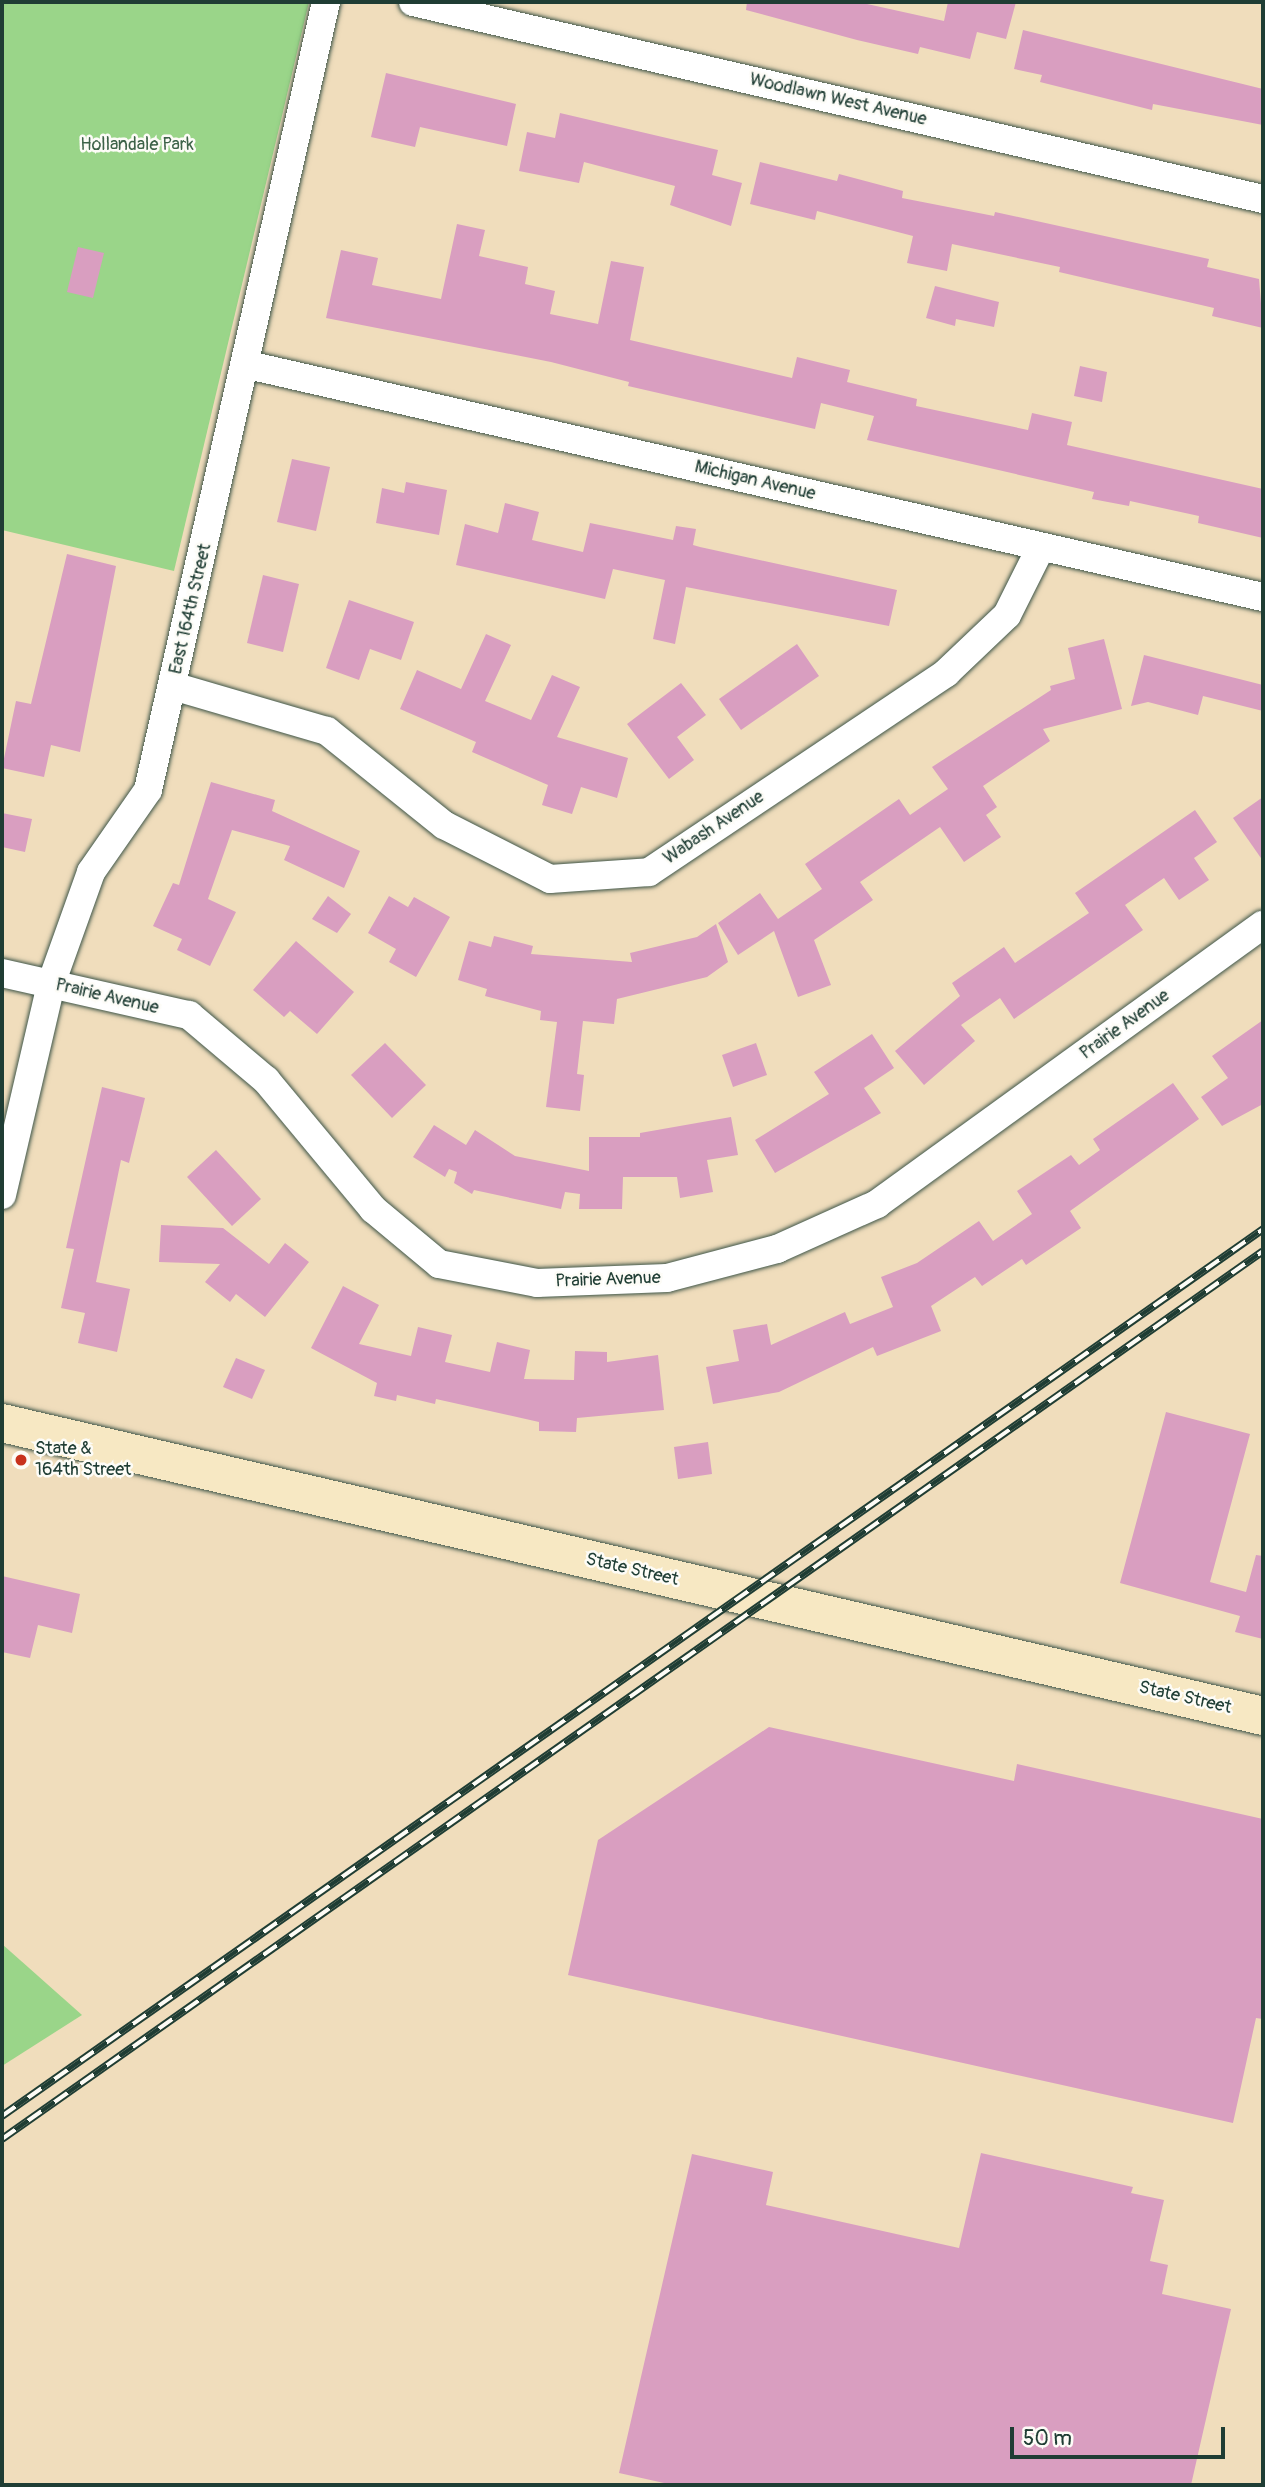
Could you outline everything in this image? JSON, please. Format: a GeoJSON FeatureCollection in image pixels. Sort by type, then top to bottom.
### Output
{"type":"FeatureCollection","features":[{"type":"Feature","properties":{"kind":"street","name":"East 164th Street"},"geometry":{"type":"LineString","coordinates":[[2,1195],[51,984],[91,872],[148,790],[248,365],[327,2]]}},
{"type":"Feature","properties":{"kind":"street","name":"Woodlawn West Avenue"},"geometry":{"type":"LineString","coordinates":[[413,2],[1263,199]]}},
{"type":"Feature","properties":{"kind":"street","name":"Michigan Avenue"},"geometry":{"type":"LineString","coordinates":[[248,365],[1263,597]]}},
{"type":"Feature","properties":{"kind":"street","name":"Wabash Avenue"},"geometry":{"type":"LineString","coordinates":[[173,686],[327,731],[444,825],[550,879],[649,872],[946,673],[1007,615],[1041,547]]}},
{"type":"Feature","properties":{"kind":"street","name":"Prairie Avenue"},"geometry":{"type":"LineString","coordinates":[[2,973],[189,1015],[266,1080],[373,1209],[439,1264],[537,1283],[667,1278],[777,1249],[877,1204],[1263,925]]}},
{"type":"Feature","properties":{"kind":"street","name":"State Street"},"geometry":{"type":"LineString","coordinates":[[2,1423],[1263,1716]]}},
{"type":"Feature","properties":{"kind":"green space","name":"Hollandale Park"},"geometry":{"type":"Polygon","coordinates":[[[2,2],[309,2],[174,571],[2,530],[2,2]]]}},
{"type":"Feature","properties":{"kind":"green space"},"geometry":{"type":"Polygon","coordinates":[[[2,1944],[82,2015],[2,2066],[2,1944]]]}},
{"type":"Feature","properties":{"kind":"building"},"geometry":{"type":"Polygon","coordinates":[[[747,2],[858,2],[944,21],[948,2],[1016,2],[1006,39],[977,32],[970,59],[920,47],[918,54],[857,40],[746,10],[747,2]]]}},
{"type":"Feature","properties":{"kind":"building"},"geometry":{"type":"Polygon","coordinates":[[[1023,30],[1263,89],[1263,125],[1153,104],[1152,110],[1040,82],[1042,75],[1014,69],[1023,30]]]}},
{"type":"Feature","properties":{"kind":"building"},"geometry":{"type":"Polygon","coordinates":[[[386,73],[516,104],[507,146],[420,127],[415,147],[371,137],[386,73]]]}},
{"type":"Feature","properties":{"kind":"building"},"geometry":{"type":"Polygon","coordinates":[[[560,113],[718,150],[712,175],[742,183],[731,226],[670,205],[675,186],[584,162],[579,183],[519,171],[527,132],[555,138],[560,113]]]}},
{"type":"Feature","properties":{"kind":"building"},"geometry":{"type":"Polygon","coordinates":[[[760,162],[837,181],[839,174],[903,191],[902,198],[994,216],[995,212],[1209,259],[1207,267],[1259,279],[1263,328],[1212,316],[1214,308],[1059,272],[1060,267],[952,244],[947,271],[907,263],[913,236],[817,211],[815,220],[750,204],[760,162]]]}},
{"type":"Feature","properties":{"kind":"building"},"geometry":{"type":"Polygon","coordinates":[[[457,224],[485,230],[479,256],[528,267],[525,284],[555,291],[550,314],[598,324],[611,261],[644,267],[630,340],[792,378],[797,357],[850,370],[847,382],[917,399],[916,406],[1028,430],[1032,413],[1072,422],[1067,445],[1263,489],[1263,538],[1198,523],[1199,516],[1130,501],[1129,506],[1092,499],[1094,492],[867,440],[874,416],[821,403],[815,429],[628,386],[629,382],[551,362],[326,318],[341,250],[378,258],[372,285],[441,299],[457,224]]]}},
{"type":"Feature","properties":{"kind":"building"},"geometry":{"type":"Polygon","coordinates":[[[78,247],[104,253],[93,298],[67,292],[78,247]]]}},
{"type":"Feature","properties":{"kind":"building"},"geometry":{"type":"Polygon","coordinates":[[[935,286],[999,302],[994,327],[956,319],[955,326],[926,318],[935,286]]]}},
{"type":"Feature","properties":{"kind":"building"},"geometry":{"type":"Polygon","coordinates":[[[1080,366],[1107,372],[1102,402],[1074,396],[1080,366]]]}},
{"type":"Feature","properties":{"kind":"building"},"geometry":{"type":"Polygon","coordinates":[[[292,459],[330,467],[316,531],[277,522],[292,459]]]}},
{"type":"Feature","properties":{"kind":"building"},"geometry":{"type":"Polygon","coordinates":[[[406,482],[447,490],[439,535],[376,523],[382,488],[404,493],[406,482]]]}},
{"type":"Feature","properties":{"kind":"building"},"geometry":{"type":"Polygon","coordinates":[[[505,503],[539,512],[532,540],[583,552],[590,523],[673,540],[676,526],[696,529],[693,545],[897,590],[889,626],[686,587],[675,644],[653,639],[665,580],[613,569],[605,599],[456,565],[465,524],[498,533],[505,503]]]}},
{"type":"Feature","properties":{"kind":"building"},"geometry":{"type":"Polygon","coordinates":[[[67,554],[116,566],[80,752],[51,745],[44,777],[2,768],[16,701],[31,704],[67,554]]]}},
{"type":"Feature","properties":{"kind":"building"},"geometry":{"type":"Polygon","coordinates":[[[263,575],[299,584],[283,652],[247,643],[263,575]]]}},
{"type":"Feature","properties":{"kind":"building"},"geometry":{"type":"Polygon","coordinates":[[[349,600],[414,622],[401,660],[370,649],[359,680],[326,668],[349,600]]]}},
{"type":"Feature","properties":{"kind":"building"},"geometry":{"type":"Polygon","coordinates":[[[486,634],[511,645],[485,701],[531,720],[552,675],[580,687],[557,737],[628,758],[617,798],[581,787],[572,814],[542,805],[548,785],[472,752],[476,742],[400,709],[417,670],[461,689],[486,634]]]}},
{"type":"Feature","properties":{"kind":"building"},"geometry":{"type":"Polygon","coordinates":[[[1104,639],[1122,709],[1043,729],[1050,741],[983,786],[997,807],[986,815],[1001,837],[964,862],[940,827],[860,882],[873,900],[814,940],[831,985],[798,997],[774,931],[738,955],[718,923],[760,893],[778,919],[822,889],[805,864],[899,799],[910,815],[948,789],[932,767],[1051,690],[1050,686],[1075,679],[1068,648],[1104,639]]]}},
{"type":"Feature","properties":{"kind":"building"},"geometry":{"type":"Polygon","coordinates":[[[797,644],[819,676],[741,730],[719,699],[797,644]]]}},
{"type":"Feature","properties":{"kind":"building"},"geometry":{"type":"Polygon","coordinates":[[[1144,655],[1263,685],[1263,711],[1203,696],[1198,715],[1148,702],[1131,706],[1144,655]]]}},
{"type":"Feature","properties":{"kind":"building"},"geometry":{"type":"Polygon","coordinates":[[[681,683],[706,715],[677,737],[694,760],[669,779],[627,724],[681,683]]]}},
{"type":"Feature","properties":{"kind":"building"},"geometry":{"type":"Polygon","coordinates":[[[211,782],[275,800],[272,811],[360,851],[344,888],[284,860],[290,846],[232,830],[208,899],[236,912],[210,966],[177,950],[182,939],[153,926],[173,883],[179,885],[211,782]]]}},
{"type":"Feature","properties":{"kind":"building"},"geometry":{"type":"Polygon","coordinates":[[[1263,797],[1263,861],[1233,818],[1263,797]]]}},
{"type":"Feature","properties":{"kind":"building"},"geometry":{"type":"Polygon","coordinates":[[[1195,810],[1217,842],[1194,858],[1209,880],[1179,900],[1164,878],[1125,905],[1143,930],[1014,1019],[1000,998],[961,1025],[975,1041],[924,1085],[895,1051],[960,996],[952,983],[1004,947],[1015,963],[1089,913],[1075,893],[1195,810]]]}},
{"type":"Feature","properties":{"kind":"building"},"geometry":{"type":"Polygon","coordinates":[[[2,813],[32,819],[25,852],[2,847],[2,813]]]}},
{"type":"Feature","properties":{"kind":"building"},"geometry":{"type":"Polygon","coordinates":[[[328,896],[351,914],[337,933],[312,919],[328,896]]]}},
{"type":"Feature","properties":{"kind":"building"},"geometry":{"type":"Polygon","coordinates":[[[389,896],[408,907],[414,897],[450,917],[416,977],[389,962],[396,949],[368,933],[389,896]]]}},
{"type":"Feature","properties":{"kind":"building"},"geometry":{"type":"Polygon","coordinates":[[[716,924],[728,962],[707,977],[617,999],[614,1024],[583,1021],[577,1074],[584,1075],[580,1111],[546,1107],[557,1022],[540,1020],[541,1011],[485,996],[487,989],[458,980],[469,941],[491,947],[494,936],[533,946],[531,954],[632,962],[630,953],[697,937],[716,924]]]}},
{"type":"Feature","properties":{"kind":"building"},"geometry":{"type":"Polygon","coordinates":[[[296,941],[354,992],[317,1034],[290,1011],[284,1017],[253,990],[296,941]]]}},
{"type":"Feature","properties":{"kind":"building"},"geometry":{"type":"Polygon","coordinates":[[[1263,1020],[1263,1104],[1222,1126],[1201,1097],[1228,1078],[1212,1056],[1263,1020]]]}},
{"type":"Feature","properties":{"kind":"building"},"geometry":{"type":"Polygon","coordinates":[[[872,1034],[894,1068],[864,1088],[881,1113],[775,1173],[755,1140],[829,1094],[814,1072],[872,1034]]]}},
{"type":"Feature","properties":{"kind":"building"},"geometry":{"type":"Polygon","coordinates":[[[385,1043],[426,1085],[392,1118],[351,1075],[385,1043]]]}},
{"type":"Feature","properties":{"kind":"building"},"geometry":{"type":"Polygon","coordinates":[[[756,1043],[767,1075],[733,1087],[722,1055],[756,1043]]]}},
{"type":"Feature","properties":{"kind":"building"},"geometry":{"type":"Polygon","coordinates":[[[1173,1083],[1199,1119],[1070,1211],[1081,1228],[1026,1265],[1022,1259],[982,1286],[975,1277],[931,1306],[941,1331],[877,1356],[873,1347],[779,1392],[713,1404],[706,1367],[739,1361],[733,1330],[767,1324],[771,1345],[845,1312],[850,1324],[893,1307],[881,1277],[917,1263],[979,1221],[993,1241],[1032,1214],[1017,1191],[1071,1155],[1079,1165],[1100,1150],[1093,1139],[1173,1083]]]}},
{"type":"Feature","properties":{"kind":"building"},"geometry":{"type":"Polygon","coordinates":[[[102,1087],[145,1098],[129,1163],[121,1160],[96,1282],[130,1289],[117,1352],[78,1343],[85,1313],[61,1308],[74,1249],[66,1248],[102,1087]]]}},
{"type":"Feature","properties":{"kind":"building"},"geometry":{"type":"Polygon","coordinates":[[[731,1117],[738,1155],[707,1160],[713,1192],[680,1198],[677,1177],[623,1177],[622,1209],[579,1209],[580,1194],[565,1192],[561,1209],[474,1190],[472,1194],[454,1183],[457,1172],[449,1169],[445,1177],[413,1157],[434,1125],[466,1145],[475,1130],[515,1156],[589,1171],[589,1137],[640,1137],[640,1133],[731,1117]]]}},
{"type":"Feature","properties":{"kind":"building"},"geometry":{"type":"Polygon","coordinates":[[[216,1150],[261,1199],[232,1226],[187,1177],[216,1150]]]}},
{"type":"Feature","properties":{"kind":"building"},"geometry":{"type":"Polygon","coordinates":[[[161,1225],[223,1228],[269,1264],[285,1243],[309,1262],[265,1317],[236,1294],[230,1302],[205,1282],[220,1264],[159,1262],[161,1225]]]}},
{"type":"Feature","properties":{"kind":"building"},"geometry":{"type":"Polygon","coordinates":[[[343,1286],[379,1305],[359,1344],[411,1356],[418,1327],[452,1335],[445,1362],[490,1372],[497,1342],[530,1350],[524,1379],[574,1380],[575,1351],[607,1352],[607,1362],[658,1355],[664,1410],[577,1418],[576,1432],[539,1431],[539,1422],[436,1399],[435,1404],[397,1395],[396,1401],[374,1396],[377,1383],[311,1348],[343,1286]]]}},
{"type":"Feature","properties":{"kind":"building"},"geometry":{"type":"Polygon","coordinates":[[[236,1358],[265,1370],[252,1399],[223,1387],[236,1358]]]}},
{"type":"Feature","properties":{"kind":"building"},"geometry":{"type":"Polygon","coordinates":[[[1166,1412],[1250,1434],[1210,1582],[1246,1592],[1256,1555],[1263,1556],[1263,1639],[1235,1632],[1240,1616],[1120,1583],[1166,1412]]]}},
{"type":"Feature","properties":{"kind":"building"},"geometry":{"type":"Polygon","coordinates":[[[708,1442],[712,1474],[678,1479],[674,1447],[708,1442]]]}},
{"type":"Feature","properties":{"kind":"building"},"geometry":{"type":"Polygon","coordinates":[[[2,1576],[80,1594],[72,1633],[38,1625],[30,1658],[2,1652],[2,1576]]]}},
{"type":"Feature","properties":{"kind":"building"},"geometry":{"type":"Polygon","coordinates":[[[769,1727],[1014,1781],[1017,1764],[1263,1819],[1263,2019],[1256,2018],[1233,2123],[568,1975],[598,1840],[769,1727]]]}},
{"type":"Feature","properties":{"kind":"building"},"geometry":{"type":"Polygon","coordinates":[[[981,2153],[1133,2187],[1131,2193],[1164,2200],[1150,2261],[1168,2265],[1162,2294],[1231,2309],[1191,2485],[673,2485],[619,2473],[692,2154],[773,2172],[766,2205],[959,2248],[981,2153]]]}},
{"type":"Feature","properties":{"kind":"railway"},"geometry":{"type":"LineString","coordinates":[[2,2116],[1263,1229]]}},
{"type":"Feature","properties":{"kind":"railway"},"geometry":{"type":"LineString","coordinates":[[2,2139],[1263,1251]]}},
{"type":"Feature","properties":{"kind":"place","name":"State & 164th Street"},"geometry":{"type":"Point","coordinates":[21,1460]}}]}
